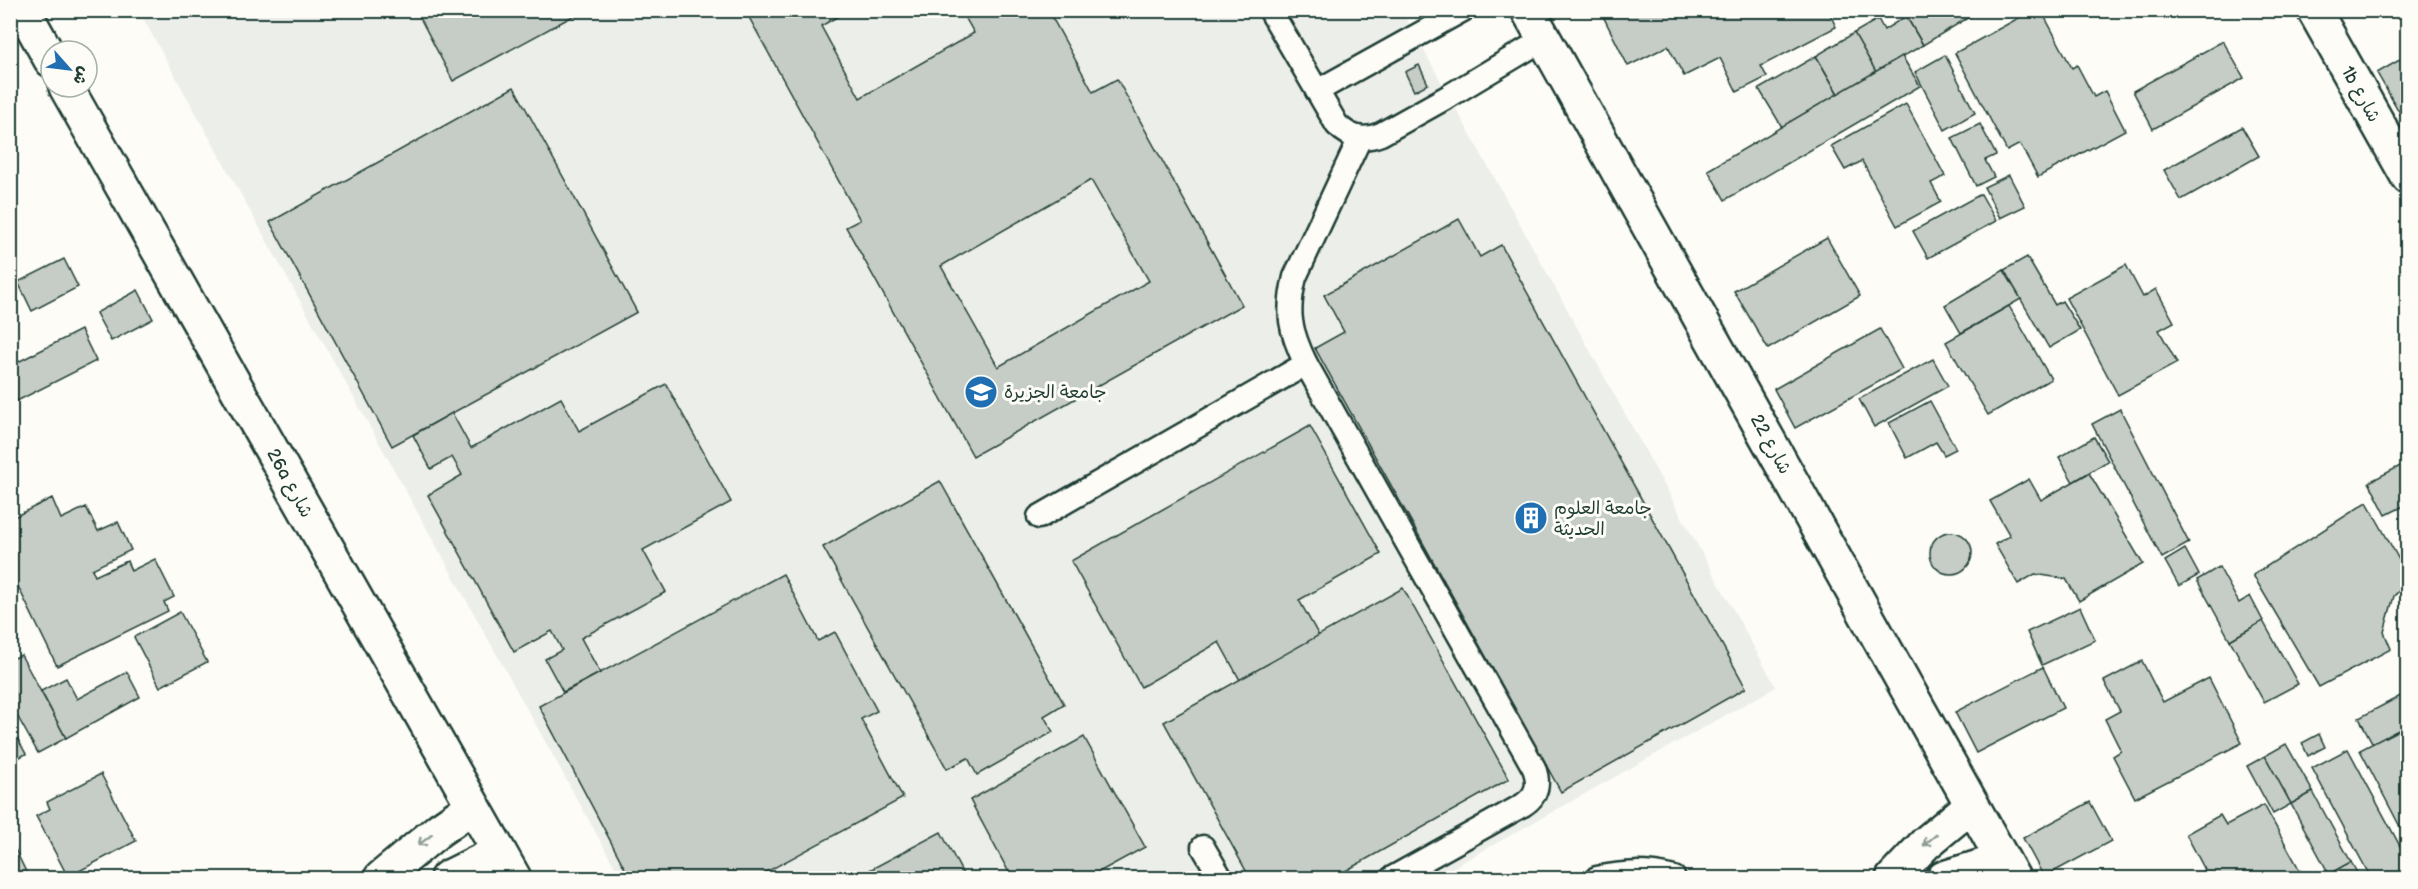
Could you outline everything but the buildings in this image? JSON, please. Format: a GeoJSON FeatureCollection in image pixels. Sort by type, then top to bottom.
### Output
{"type":"FeatureCollection","features":[{"type":"Feature","properties":{"kind":"street","name":"شارع 22"},"geometry":{"type":"LineString","coordinates":[[1528,10],[2008,869]]}},
{"type":"Feature","properties":{"kind":"street","name":"1b شارع"},"geometry":{"type":"LineString","coordinates":[[2314,10],[2408,177]]}},
{"type":"Feature","properties":{"kind":"street"},"geometry":{"type":"LineString","coordinates":[[24,15],[39,40]]}},
{"type":"Feature","properties":{"kind":"street","name":"26a شارع"},"geometry":{"type":"LineString","coordinates":[[73,99],[506,865]]}},
{"type":"Feature","properties":{"kind":"street"},"geometry":{"type":"LineString","coordinates":[[1893,879],[1926,843],[1972,805]]}},
{"type":"Feature","properties":{"kind":"street"},"geometry":{"type":"LineString","coordinates":[[381,879],[424,841],[472,807]]}},
{"type":"Feature","properties":{"kind":"street"},"geometry":{"type":"LineString","coordinates":[[447,879],[506,865]]}},
{"type":"Feature","properties":{"kind":"street"},"geometry":{"type":"LineString","coordinates":[[1944,879],[2008,869]]}},
{"type":"Feature","properties":{"kind":"lane"},"geometry":{"type":"LineString","coordinates":[[1270,10],[1337,124],[1347,134],[1360,138],[1370,138],[1381,134],[1544,39]]}},
{"type":"Feature","properties":{"kind":"lane"},"geometry":{"type":"LineString","coordinates":[[1317,91],[1462,10]]}},
{"type":"Feature","properties":{"kind":"lane"},"geometry":{"type":"LineString","coordinates":[[1360,138],[1295,277],[1289,313],[1295,342],[1537,777],[1537,786],[1530,800],[1392,879]]}},
{"type":"Feature","properties":{"kind":"lane"},"geometry":{"type":"LineString","coordinates":[[1039,517],[1306,364]]}},
{"type":"Feature","properties":{"kind":"lane"},"geometry":{"type":"LineString","coordinates":[[1203,847],[1221,879]]}},
{"type":"Feature","properties":{"kind":"lane"},"geometry":{"type":"LineString","coordinates":[[1597,879],[1636,872],[1657,874],[1674,879]]}},
{"type":"Feature","properties":{"kind":"shaded area","name":"جامعة الجزيرة"},"geometry":{"type":"Polygon","coordinates":[[[139,11],[1402,11],[1776,687],[1434,878],[621,878],[139,11]]]}},
{"type":"Feature","properties":{"kind":"place","name":"جامعة الجزيرة"},"geometry":{"type":"Point","coordinates":[981,392]}},
{"type":"Feature","properties":{"kind":"place","name":"جامعة العلوم الحديثة"},"geometry":{"type":"Point","coordinates":[1531,518]}}]}
